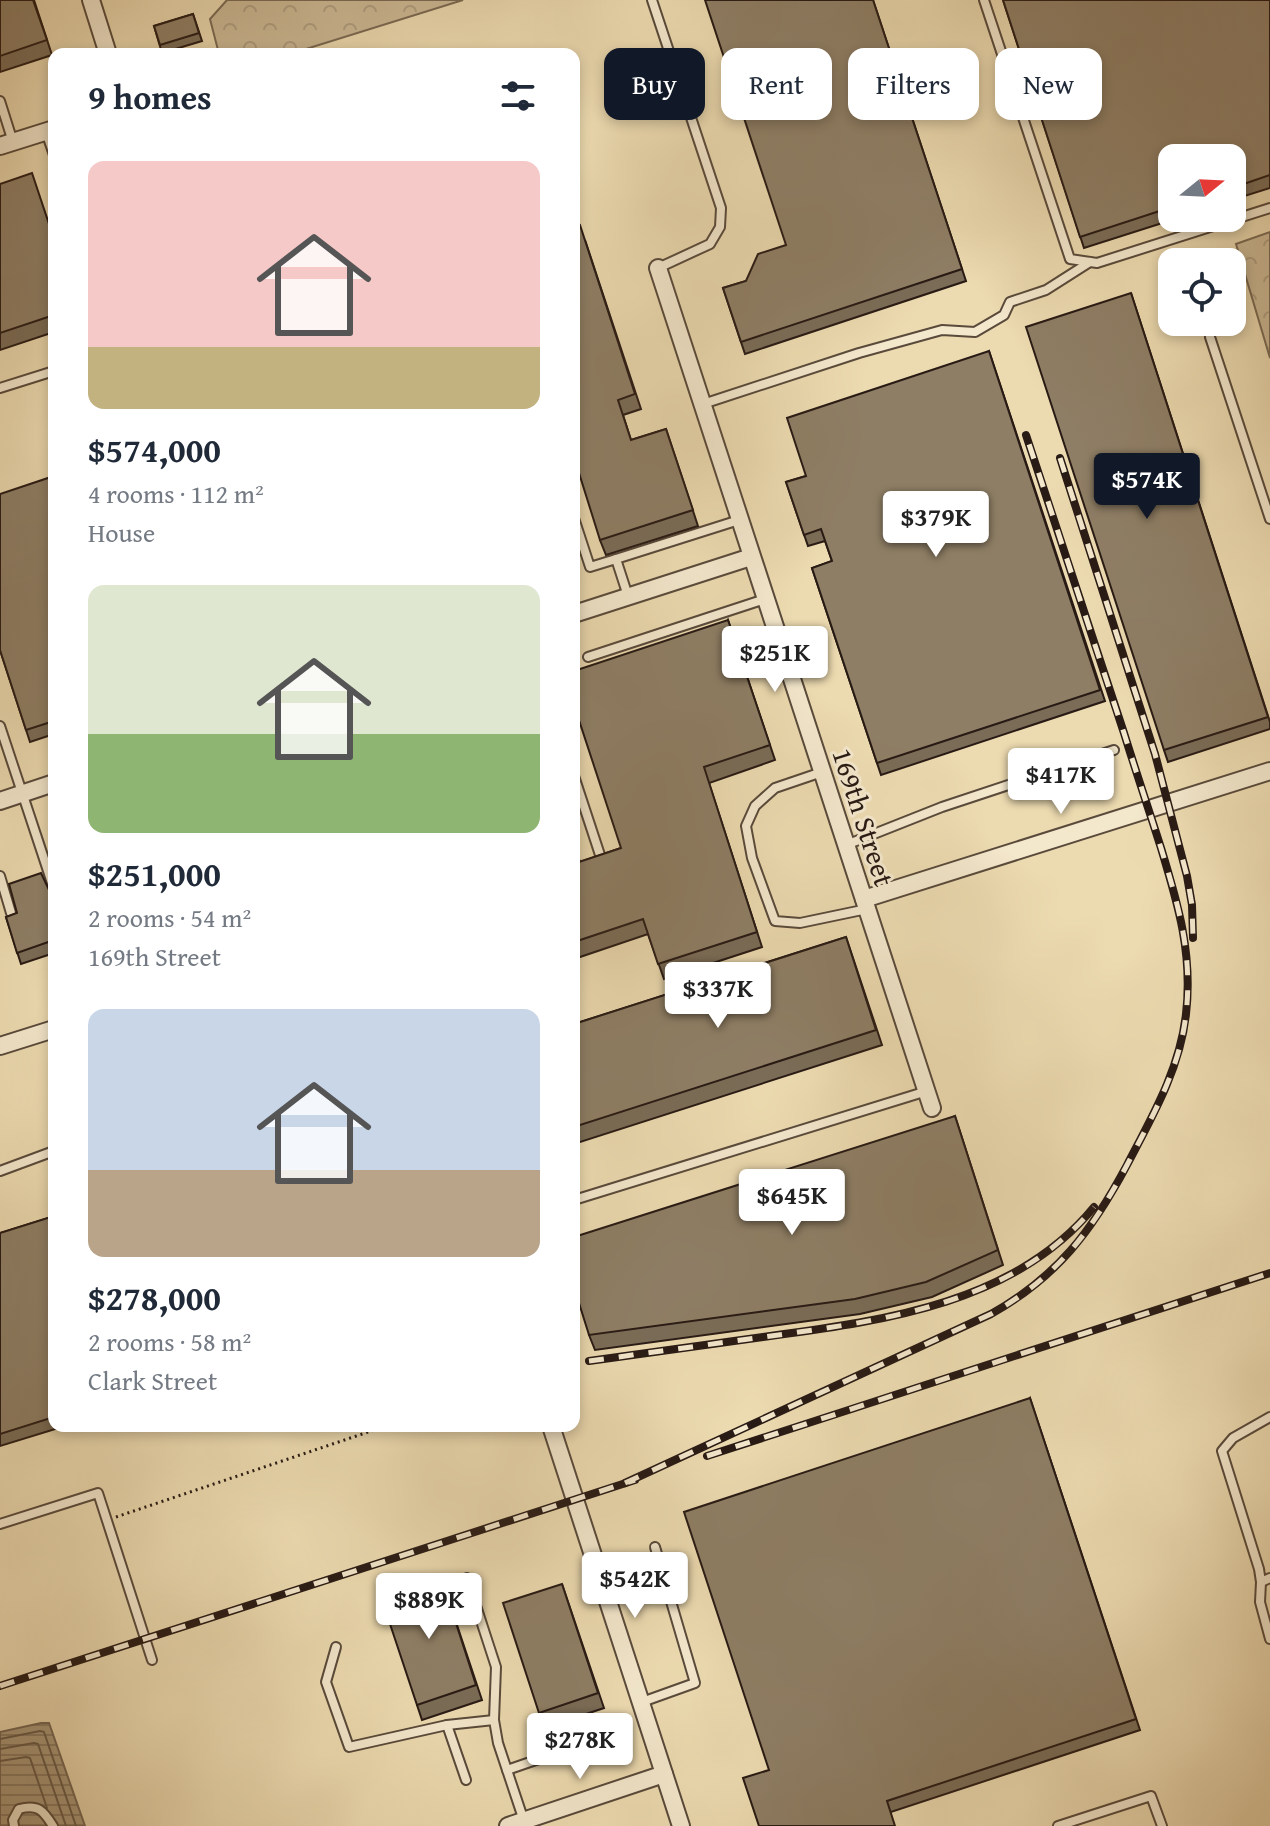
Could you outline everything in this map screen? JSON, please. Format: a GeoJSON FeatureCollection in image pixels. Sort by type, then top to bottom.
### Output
{"type":"FeatureCollection","features":[{"type":"Feature","properties":{"kind":"street"},"geometry":{"type":"LineString","coordinates":[[91,0],[106,48]]}},
{"type":"Feature","properties":{"kind":"street"},"geometry":{"type":"LineString","coordinates":[[7,144],[48,131]]}},
{"type":"Feature","properties":{"kind":"street","name":"169th Street"},"geometry":{"type":"LineString","coordinates":[[658,268],[932,1108]]}},
{"type":"Feature","properties":{"kind":"street"},"geometry":{"type":"LineString","coordinates":[[580,610],[751,557]]}},
{"type":"Feature","properties":{"kind":"street"},"geometry":{"type":"LineString","coordinates":[[866,904],[1270,771]]}},
{"type":"Feature","properties":{"kind":"street"},"geometry":{"type":"LineString","coordinates":[[0,801],[48,785]]}},
{"type":"Feature","properties":{"kind":"street"},"geometry":{"type":"LineString","coordinates":[[0,1046],[48,1031]]}},
{"type":"Feature","properties":{"kind":"street"},"geometry":{"type":"LineString","coordinates":[[553,1432],[681,1826]]}},
{"type":"Feature","properties":{"kind":"street"},"geometry":{"type":"LineString","coordinates":[[516,1823],[664,1774]]}},
{"type":"Feature","properties":{"kind":"lane"},"geometry":{"type":"LineString","coordinates":[[652,0],[721,208],[720,227],[710,244],[658,268]]}},
{"type":"Feature","properties":{"kind":"lane"},"geometry":{"type":"LineString","coordinates":[[984,0],[1070,259],[1097,263],[1270,208]]}},
{"type":"Feature","properties":{"kind":"lane"},"geometry":{"type":"LineString","coordinates":[[0,101],[7,144]]}},
{"type":"Feature","properties":{"kind":"lane"},"geometry":{"type":"LineString","coordinates":[[702,404],[859,353],[942,330],[975,332],[1004,315],[1010,302],[1046,290],[1090,262]]}},
{"type":"Feature","properties":{"kind":"lane"},"geometry":{"type":"LineString","coordinates":[[1210,337],[1270,519]]}},
{"type":"Feature","properties":{"kind":"lane"},"geometry":{"type":"LineString","coordinates":[[0,388],[48,373]]}},
{"type":"Feature","properties":{"kind":"lane"},"geometry":{"type":"LineString","coordinates":[[580,536],[590,567],[739,520]]}},
{"type":"Feature","properties":{"kind":"lane"},"geometry":{"type":"LineString","coordinates":[[616,559],[628,597]]}},
{"type":"Feature","properties":{"kind":"lane"},"geometry":{"type":"LineString","coordinates":[[588,657],[765,599]]}},
{"type":"Feature","properties":{"kind":"lane"},"geometry":{"type":"LineString","coordinates":[[0,726],[48,872]]}},
{"type":"Feature","properties":{"kind":"lane"},"geometry":{"type":"LineString","coordinates":[[846,845],[942,807],[1114,750]]}},
{"type":"Feature","properties":{"kind":"lane"},"geometry":{"type":"LineString","coordinates":[[822,772],[775,788],[755,806],[746,826],[752,858],[775,921],[800,923],[866,904]]}},
{"type":"Feature","properties":{"kind":"lane"},"geometry":{"type":"LineString","coordinates":[[580,794],[601,858]]}},
{"type":"Feature","properties":{"kind":"lane"},"geometry":{"type":"LineString","coordinates":[[0,876],[11,913]]}},
{"type":"Feature","properties":{"kind":"lane"},"geometry":{"type":"LineString","coordinates":[[580,1198],[927,1091]]}},
{"type":"Feature","properties":{"kind":"lane"},"geometry":{"type":"LineString","coordinates":[[0,1171],[48,1153]]}},
{"type":"Feature","properties":{"kind":"lane"},"geometry":{"type":"LineString","coordinates":[[1270,1417],[1233,1438],[1222,1451],[1265,1580],[1260,1602],[1270,1639]]}},
{"type":"Feature","properties":{"kind":"lane"},"geometry":{"type":"LineString","coordinates":[[0,1524],[98,1493],[152,1660]]}},
{"type":"Feature","properties":{"kind":"lane"},"geometry":{"type":"LineString","coordinates":[[641,1702],[695,1683],[655,1547]]}},
{"type":"Feature","properties":{"kind":"lane"},"geometry":{"type":"LineString","coordinates":[[467,1578],[496,1667],[494,1720],[516,1823]]}},
{"type":"Feature","properties":{"kind":"lane"},"geometry":{"type":"LineString","coordinates":[[336,1647],[326,1682],[349,1747],[447,1725],[494,1720]]}},
{"type":"Feature","properties":{"kind":"lane"},"geometry":{"type":"LineString","coordinates":[[447,1725],[466,1780]]}},
{"type":"Feature","properties":{"kind":"lane"},"geometry":{"type":"LineString","coordinates":[[507,1770],[614,1733]]}},
{"type":"Feature","properties":{"kind":"lane"},"geometry":{"type":"LineString","coordinates":[[1058,1826],[1151,1796],[1162,1826]]}},
{"type":"Feature","properties":{"kind":"lane"},"geometry":{"type":"LineString","coordinates":[[14,1826],[13,1820],[19,1809],[32,1806],[44,1812],[53,1826]]}},
{"type":"Feature","properties":{"kind":"path"},"geometry":{"type":"LineString","coordinates":[[107,1520],[368,1432]]}},
{"type":"Feature","properties":{"kind":"green space"},"geometry":{"type":"Polygon","coordinates":[[[227,0],[463,0],[309,48],[217,48],[210,19],[227,0]]]}},
{"type":"Feature","properties":{"kind":"green space"},"geometry":{"type":"Polygon","coordinates":[[[1270,232],[1270,358],[1246,278],[1246,248],[1237,248],[1236,244],[1270,232]]]}},
{"type":"Feature","properties":{"kind":"water"},"geometry":{"type":"Polygon","coordinates":[[[49,1723],[85,1826],[0,1826],[0,1732],[49,1723]]]}},
{"type":"Feature","properties":{"kind":"building"},"geometry":{"type":"Polygon","coordinates":[[[0,0],[33,0],[47,40],[0,56],[0,0]]]}},
{"type":"Feature","properties":{"kind":"building"},"geometry":{"type":"Polygon","coordinates":[[[705,0],[873,0],[889,48],[848,48],[848,120],[913,120],[962,269],[741,342],[723,288],[746,281],[758,254],[786,245],[745,120],[832,120],[832,48],[721,48],[705,0]]]}},
{"type":"Feature","properties":{"kind":"building"},"geometry":{"type":"Polygon","coordinates":[[[1003,0],[1270,0],[1270,175],[1246,183],[1246,144],[1158,144],[1158,212],[1080,237],[1042,120],[1102,120],[1102,48],[1019,48],[1003,0]]]}},
{"type":"Feature","properties":{"kind":"building"},"geometry":{"type":"Polygon","coordinates":[[[193,14],[199,33],[160,45],[154,26],[193,14]]]}},
{"type":"Feature","properties":{"kind":"building"},"geometry":{"type":"Polygon","coordinates":[[[32,173],[48,221],[48,317],[0,333],[0,184],[32,173]]]}},
{"type":"Feature","properties":{"kind":"building"},"geometry":{"type":"Polygon","coordinates":[[[580,225],[635,394],[618,400],[631,440],[666,429],[693,510],[600,540],[580,476],[580,225]]]}},
{"type":"Feature","properties":{"kind":"building"},"geometry":{"type":"Polygon","coordinates":[[[1131,293],[1268,717],[1164,750],[1026,327],[1131,293]]]}},
{"type":"Feature","properties":{"kind":"building"},"geometry":{"type":"Polygon","coordinates":[[[989,351],[1100,690],[877,763],[812,568],[832,561],[821,529],[804,535],[786,482],[806,476],[787,418],[989,351]]]}},
{"type":"Feature","properties":{"kind":"building"},"geometry":{"type":"Polygon","coordinates":[[[48,478],[48,723],[26,730],[0,650],[0,494],[48,478]]]}},
{"type":"Feature","properties":{"kind":"building"},"geometry":{"type":"Polygon","coordinates":[[[728,620],[770,745],[704,767],[757,932],[658,964],[643,919],[580,940],[580,862],[621,848],[580,723],[580,669],[728,620]]]}},
{"type":"Feature","properties":{"kind":"building"},"geometry":{"type":"Polygon","coordinates":[[[41,873],[48,888],[48,942],[17,953],[6,917],[17,913],[9,884],[41,873]]]}},
{"type":"Feature","properties":{"kind":"building"},"geometry":{"type":"Polygon","coordinates":[[[846,937],[876,1030],[580,1125],[580,1022],[846,937]]]}},
{"type":"Feature","properties":{"kind":"building"},"geometry":{"type":"Polygon","coordinates":[[[955,1116],[998,1250],[926,1282],[855,1299],[589,1335],[580,1306],[580,1235],[955,1116]]]}},
{"type":"Feature","properties":{"kind":"building"},"geometry":{"type":"Polygon","coordinates":[[[48,1218],[48,1419],[0,1434],[0,1233],[48,1218]]]}},
{"type":"Feature","properties":{"kind":"building"},"geometry":{"type":"Polygon","coordinates":[[[1030,1398],[1136,1719],[887,1801],[895,1826],[759,1826],[743,1778],[769,1770],[684,1512],[1030,1398]]]}},
{"type":"Feature","properties":{"kind":"building"},"geometry":{"type":"Polygon","coordinates":[[[441,1577],[476,1685],[417,1705],[381,1597],[441,1577]]]}},
{"type":"Feature","properties":{"kind":"building"},"geometry":{"type":"Polygon","coordinates":[[[562,1584],[598,1693],[539,1713],[503,1603],[562,1584]]]}},
{"type":"Feature","properties":{"kind":"railway"},"geometry":{"type":"LineString","coordinates":[[625,1483],[991,1314],[1014,1300],[1054,1268],[1086,1231],[1114,1189],[1164,1092],[1183,1034],[1188,992],[1186,950],[1178,909],[1026,435]]}},
{"type":"Feature","properties":{"kind":"railway"},"geometry":{"type":"LineString","coordinates":[[1060,458],[1155,754],[1187,876],[1193,938]]}},
{"type":"Feature","properties":{"kind":"railway"},"geometry":{"type":"LineString","coordinates":[[589,1361],[853,1324],[942,1303],[985,1287],[1025,1266],[1062,1240],[1094,1207]]}},
{"type":"Feature","properties":{"kind":"railway"},"geometry":{"type":"LineString","coordinates":[[707,1456],[1270,1273]]}},
{"type":"Feature","properties":{"kind":"railway"},"geometry":{"type":"LineString","coordinates":[[0,1686],[635,1480]]}}]}
